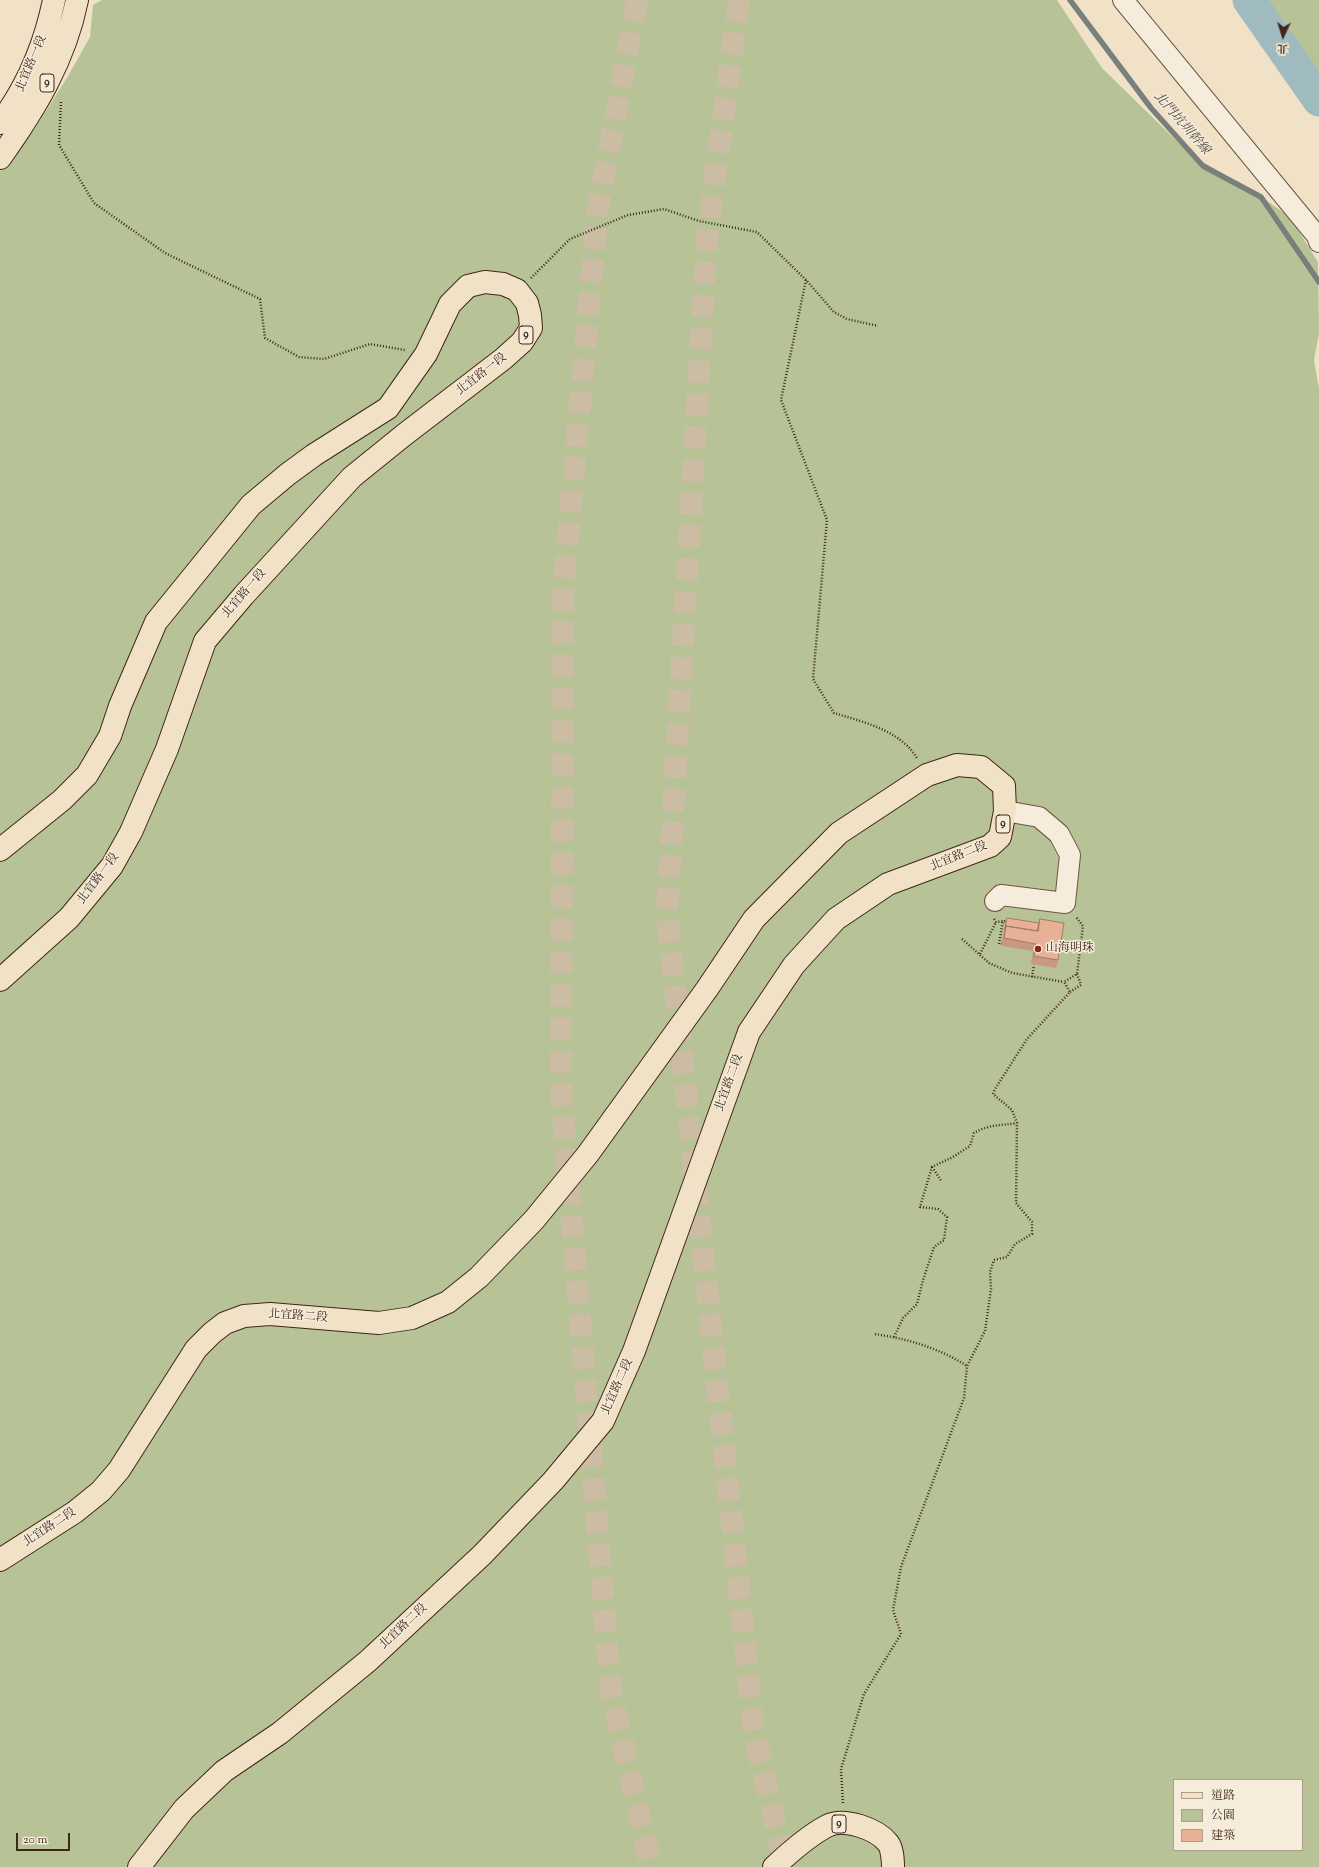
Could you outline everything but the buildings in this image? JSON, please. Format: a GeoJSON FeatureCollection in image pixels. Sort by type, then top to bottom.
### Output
{"type":"FeatureCollection","features":[{"type":"Feature","properties":{"kind":"main road","name":"北宜路一段"},"geometry":{"type":"LineString","coordinates":[[0,122],[15,104],[43,43],[54,0]]}},
{"type":"Feature","properties":{"kind":"main road","name":"北宜路一段"},"geometry":{"type":"LineString","coordinates":[[0,158],[40,98],[63,49],[77,0]]}},
{"type":"Feature","properties":{"kind":"main road"},"geometry":{"type":"LineString","coordinates":[[0,850],[57,805],[87,774],[110,736],[120,706],[156,622],[251,505],[288,474],[314,455],[388,408],[426,354],[450,304],[468,286],[485,282],[503,284],[517,290]]}},
{"type":"Feature","properties":{"kind":"main road","name":"北宜路一段"},"geometry":{"type":"LineString","coordinates":[[0,980],[69,918],[112,866],[131,832],[167,749],[205,641],[244,595],[352,478],[404,435],[503,359],[522,342],[531,328],[530,315],[527,303],[517,290]]}},
{"type":"Feature","properties":{"kind":"main road","name":"北宜路二段"},"geometry":{"type":"LineString","coordinates":[[0,1560],[75,1512],[101,1491],[119,1470],[196,1349],[212,1333],[225,1323],[244,1316],[270,1314],[379,1323],[412,1318],[448,1302],[479,1277],[534,1220],[588,1154],[707,989],[754,919],[840,833],[927,775],[957,764],[981,767],[1004,786],[1005,811],[1000,837],[990,846],[888,884],[836,919],[794,965],[749,1032],[634,1351],[603,1421],[554,1481],[482,1555],[368,1661],[280,1733],[224,1771],[184,1809],[139,1867]]}},
{"type":"Feature","properties":{"kind":"main road","name":"9"},"geometry":{"type":"LineString","coordinates":[[774,1867],[794,1849],[829,1825],[854,1823],[878,1834],[889,1844],[893,1867]]}},
{"type":"Feature","properties":{"kind":"lane"},"geometry":{"type":"LineString","coordinates":[[1123,0],[1317,236],[1319,242]]}},
{"type":"Feature","properties":{"kind":"lane"},"geometry":{"type":"LineString","coordinates":[[995,901],[1001,895],[1065,903],[1070,855],[1058,834],[1039,817],[1005,811]]}},
{"type":"Feature","properties":{"kind":"path"},"geometry":{"type":"LineString","coordinates":[[61,101],[59,145],[94,203],[165,253],[260,299],[265,338],[299,357],[324,359],[370,344],[426,354]]}},
{"type":"Feature","properties":{"kind":"path"},"geometry":{"type":"LineString","coordinates":[[517,290],[570,239],[628,215],[664,209],[699,222],[757,232],[806,280],[834,312],[847,320],[878,326]]}},
{"type":"Feature","properties":{"kind":"path"},"geometry":{"type":"LineString","coordinates":[[806,280],[781,400],[827,520],[813,679],[834,713],[879,727],[911,748],[927,775]]}},
{"type":"Feature","properties":{"kind":"path"},"geometry":{"type":"LineString","coordinates":[[854,1823],[842,1802],[841,1769],[864,1694],[901,1634],[893,1610],[901,1567],[964,1398],[967,1366],[985,1331],[991,1289],[990,1272],[994,1260],[1007,1258],[1015,1244],[1032,1234],[1032,1222],[1016,1203],[1017,1123],[1012,1110],[993,1094],[1027,1039],[1070,992],[1081,985],[1076,974],[1083,926],[1065,903]]}},
{"type":"Feature","properties":{"kind":"path"},"geometry":{"type":"LineString","coordinates":[[1002,944],[1000,944],[1003,920]]}},
{"type":"Feature","properties":{"kind":"path"},"geometry":{"type":"LineString","coordinates":[[980,954],[996,922]]}},
{"type":"Feature","properties":{"kind":"path"},"geometry":{"type":"LineString","coordinates":[[962,938],[989,963],[1012,973],[1064,982],[1076,974]]}},
{"type":"Feature","properties":{"kind":"path"},"geometry":{"type":"LineString","coordinates":[[1032,977],[1034,965]]}},
{"type":"Feature","properties":{"kind":"path"},"geometry":{"type":"LineString","coordinates":[[1064,982],[1070,992]]}},
{"type":"Feature","properties":{"kind":"path"},"geometry":{"type":"LineString","coordinates":[[894,1337],[903,1318],[917,1304],[934,1247],[944,1240],[947,1217],[938,1209],[920,1207],[932,1167],[953,1157],[970,1146],[974,1133],[986,1126],[1017,1123]]}},
{"type":"Feature","properties":{"kind":"path"},"geometry":{"type":"LineString","coordinates":[[932,1167],[942,1182]]}},
{"type":"Feature","properties":{"kind":"path"},"geometry":{"type":"LineString","coordinates":[[875,1334],[894,1337],[934,1348],[967,1366]]}},
{"type":"Feature","properties":{"kind":"green space"},"geometry":{"type":"Polygon","coordinates":[[[102,0],[1057,0],[1102,68],[1191,155],[1253,191],[1290,217],[1318,262],[1319,334],[1314,360],[1319,389],[1319,1867],[0,1867],[0,171],[34,130],[68,76],[90,37],[93,5],[102,0]]]}},
{"type":"Feature","properties":{"kind":"green space"},"geometry":{"type":"Polygon","coordinates":[[[1261,0],[1319,0],[1319,111],[1300,83],[1261,0]]]}},
{"type":"Feature","properties":{"kind":"waterway","name":"北門坑圳幹線"},"geometry":{"type":"LineString","coordinates":[[1070,0],[1151,108],[1203,166],[1261,197],[1319,282]]}},
{"type":"Feature","properties":{"kind":"waterway"},"geometry":{"type":"LineString","coordinates":[[1249,0],[1319,100]]}},
{"type":"Feature","properties":{"kind":"tunnel"},"geometry":{"type":"LineString","coordinates":[[637,0],[597,214],[563,593],[561,1092],[611,1691],[651,1867]]}},
{"type":"Feature","properties":{"kind":"tunnel"},"geometry":{"type":"LineString","coordinates":[[739,0],[707,236],[667,914],[754,1731],[785,1867]]}},
{"type":"Feature","properties":{"kind":"place","name":"山海明珠"},"geometry":{"type":"Point","coordinates":[1038,949]}}]}
